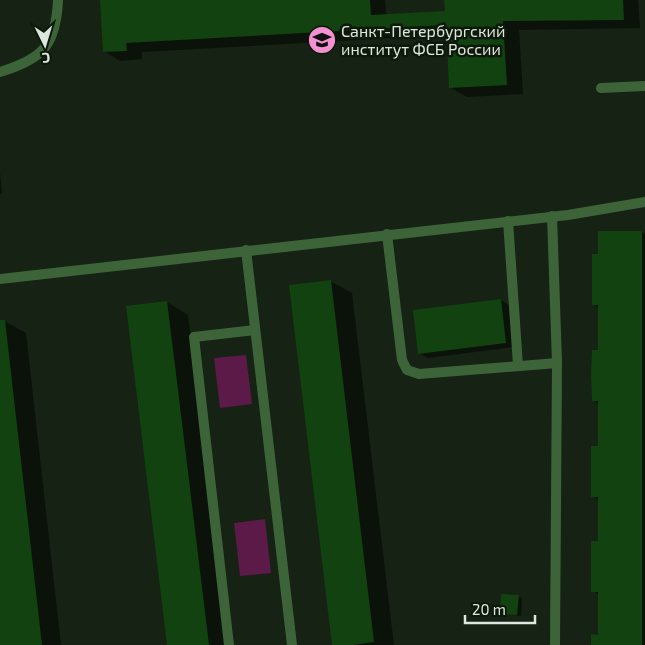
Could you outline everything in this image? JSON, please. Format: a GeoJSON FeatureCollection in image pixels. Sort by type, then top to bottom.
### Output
{"type":"FeatureCollection","features":[{"type":"Feature","properties":{"kind":"lane"},"geometry":{"type":"LineString","coordinates":[[0,72],[22,65],[44,49],[57,26],[58,0]]}},
{"type":"Feature","properties":{"kind":"lane"},"geometry":{"type":"LineString","coordinates":[[602,88],[645,86]]}},
{"type":"Feature","properties":{"kind":"lane"},"geometry":{"type":"LineString","coordinates":[[0,279],[387,234],[508,222],[645,202]]}},
{"type":"Feature","properties":{"kind":"lane"},"geometry":{"type":"LineString","coordinates":[[552,216],[557,363],[555,645]]}},
{"type":"Feature","properties":{"kind":"lane"},"geometry":{"type":"LineString","coordinates":[[508,222],[518,364]]}},
{"type":"Feature","properties":{"kind":"lane"},"geometry":{"type":"LineString","coordinates":[[387,234],[402,360],[407,370],[419,374],[518,364],[557,363]]}},
{"type":"Feature","properties":{"kind":"lane"},"geometry":{"type":"LineString","coordinates":[[246,250],[292,645]]}},
{"type":"Feature","properties":{"kind":"lane"},"geometry":{"type":"LineString","coordinates":[[229,645],[194,337],[255,330]]}},
{"type":"Feature","properties":{"kind":"shaded area"},"geometry":{"type":"Polygon","coordinates":[[[246,355],[252,404],[220,408],[214,358],[246,355]]]}},
{"type":"Feature","properties":{"kind":"shaded area"},"geometry":{"type":"Polygon","coordinates":[[[265,519],[271,573],[240,576],[234,523],[265,519]]]}},
{"type":"Feature","properties":{"kind":"building"},"geometry":{"type":"Polygon","coordinates":[[[100,0],[370,0],[371,15],[445,11],[444,0],[623,0],[624,20],[503,21],[507,85],[449,88],[446,25],[126,43],[127,51],[103,52],[100,0]]]}},
{"type":"Feature","properties":{"kind":"building"},"geometry":{"type":"Polygon","coordinates":[[[598,231],[642,231],[642,645],[591,645],[591,634],[598,635],[598,592],[591,592],[591,541],[598,541],[598,497],[591,497],[591,446],[598,446],[598,401],[592,401],[591,375],[592,350],[598,350],[598,305],[592,305],[592,254],[598,254],[598,231]]]}},
{"type":"Feature","properties":{"kind":"building"},"geometry":{"type":"Polygon","coordinates":[[[331,280],[374,642],[353,645],[332,645],[289,285],[331,280]]]}},
{"type":"Feature","properties":{"kind":"building"},"geometry":{"type":"Polygon","coordinates":[[[501,299],[506,343],[418,354],[413,310],[501,299]]]}},
{"type":"Feature","properties":{"kind":"building"},"geometry":{"type":"Polygon","coordinates":[[[167,301],[209,645],[167,645],[126,306],[167,301]]]}},
{"type":"Feature","properties":{"kind":"building"},"geometry":{"type":"Polygon","coordinates":[[[0,320],[5,320],[42,645],[0,645],[0,320]]]}},
{"type":"Feature","properties":{"kind":"building"},"geometry":{"type":"Polygon","coordinates":[[[501,594],[519,595],[517,615],[500,614],[501,594]]]}},
{"type":"Feature","properties":{"kind":"place","name":"Санкт-Петербургский институт ФСБ России"},"geometry":{"type":"Point","coordinates":[322,40]}}]}
